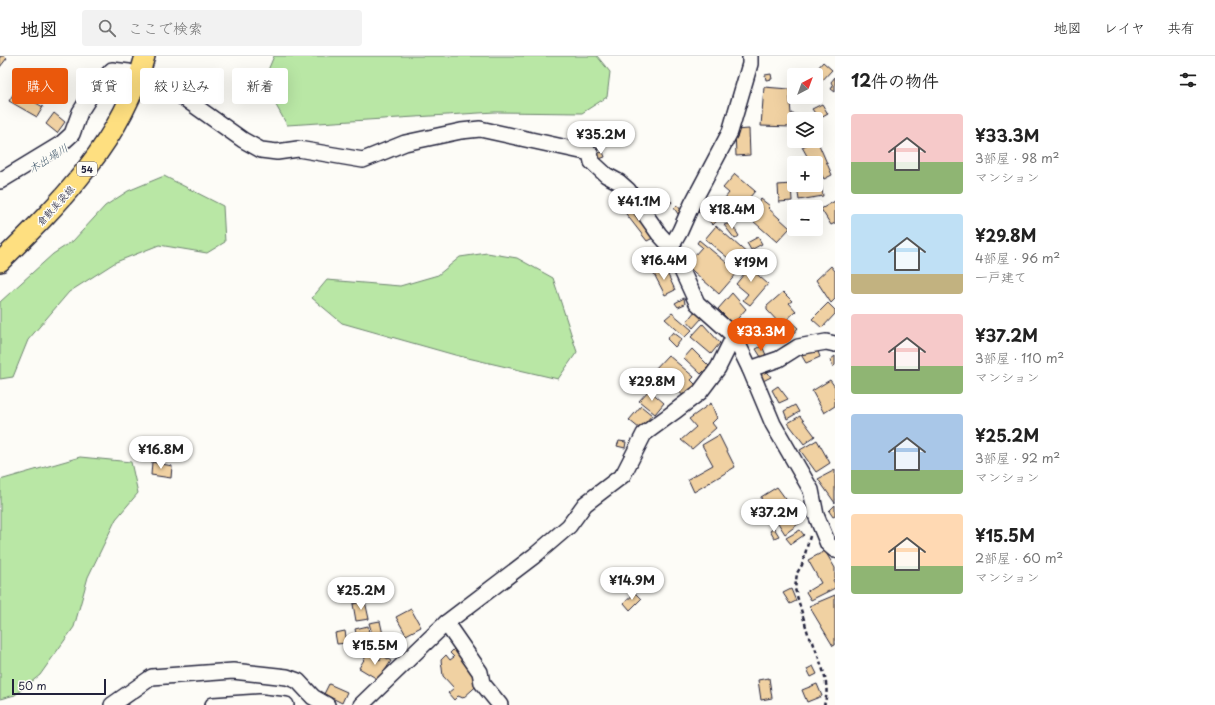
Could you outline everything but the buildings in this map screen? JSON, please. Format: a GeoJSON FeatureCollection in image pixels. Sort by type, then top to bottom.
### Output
{"type":"FeatureCollection","features":[{"type":"Feature","properties":{"kind":"main road","name":"倉敷美袋線"},"geometry":{"type":"LineString","coordinates":[[0,262],[49,212],[88,168],[115,127],[134,86],[145,56]]}},
{"type":"Feature","properties":{"kind":"street"},"geometry":{"type":"LineString","coordinates":[[671,247],[730,132],[750,64],[750,56]]}},
{"type":"Feature","properties":{"kind":"street"},"geometry":{"type":"LineString","coordinates":[[0,181],[61,144],[72,134],[80,112],[85,104]]}},
{"type":"Feature","properties":{"kind":"street"},"geometry":{"type":"LineString","coordinates":[[192,104],[243,140],[261,150],[277,152],[298,149],[363,160],[404,143],[462,130],[480,129],[590,153],[592,162],[606,175],[619,182],[628,190],[659,234],[671,247],[697,303],[734,336],[750,369],[773,424],[810,490],[816,515],[828,544],[835,550]]}},
{"type":"Feature","properties":{"kind":"street"},"geometry":{"type":"LineString","coordinates":[[361,705],[446,623],[534,556],[569,526],[584,504],[622,475],[644,434],[700,392],[718,368],[734,336]]}},
{"type":"Feature","properties":{"kind":"street"},"geometry":{"type":"LineString","coordinates":[[750,369],[779,359],[798,347],[826,342],[835,344]]}},
{"type":"Feature","properties":{"kind":"street"},"geometry":{"type":"LineString","coordinates":[[446,623],[480,672],[482,683],[500,705]]}},
{"type":"Feature","properties":{"kind":"street"},"geometry":{"type":"LineString","coordinates":[[112,705],[152,677],[233,670],[287,677],[298,681],[313,697],[327,705]]}},
{"type":"Feature","properties":{"kind":"street"},"geometry":{"type":"LineString","coordinates":[[213,705],[260,702],[286,705]]}},
{"type":"Feature","properties":{"kind":"path"},"geometry":{"type":"LineString","coordinates":[[816,515],[802,564],[797,573],[795,589],[809,637],[825,678],[826,700],[824,705]]}},
{"type":"Feature","properties":{"kind":"green space"},"geometry":{"type":"Polygon","coordinates":[[[274,56],[597,56],[610,72],[607,97],[582,113],[495,112],[287,125],[275,104],[288,104],[288,68],[269,68],[274,56]]]}},
{"type":"Feature","properties":{"kind":"green space"},"geometry":{"type":"Polygon","coordinates":[[[164,176],[223,206],[225,242],[207,253],[159,245],[116,262],[69,292],[28,340],[13,377],[0,379],[0,302],[53,254],[73,241],[105,206],[128,191],[164,176]]]}},
{"type":"Feature","properties":{"kind":"green space"},"geometry":{"type":"Polygon","coordinates":[[[487,253],[517,258],[553,278],[577,352],[558,379],[455,355],[342,323],[312,298],[327,280],[400,286],[438,275],[460,257],[487,253]]]}},
{"type":"Feature","properties":{"kind":"green space"},"geometry":{"type":"Polygon","coordinates":[[[80,457],[131,462],[138,493],[116,519],[88,577],[74,627],[40,675],[15,695],[0,699],[0,480],[80,457]]]}},
{"type":"Feature","properties":{"kind":"water label","name":"木出場川"},"geometry":{"type":"Point","coordinates":[48,158]}}]}
